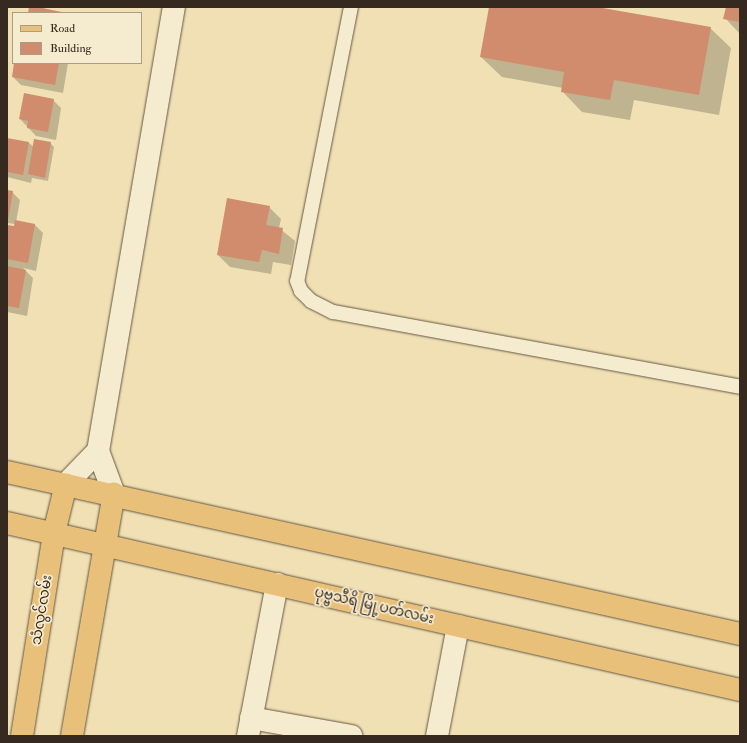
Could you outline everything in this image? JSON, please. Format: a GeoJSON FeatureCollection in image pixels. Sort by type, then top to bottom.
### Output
{"type":"FeatureCollection","features":[{"type":"Feature","properties":{"kind":"main road"},"geometry":{"type":"LineString","coordinates":[[7,472],[114,494],[740,634]]}},
{"type":"Feature","properties":{"kind":"main road","name":"သံလွင်လမ်း"},"geometry":{"type":"LineString","coordinates":[[22,736],[54,533],[66,484]]}},
{"type":"Feature","properties":{"kind":"main road"},"geometry":{"type":"LineString","coordinates":[[72,736],[103,545],[114,494]]}},
{"type":"Feature","properties":{"kind":"main road","name":"ပုဗ္ဗသီရိ မြို့ပတ်လမ်း"},"geometry":{"type":"LineString","coordinates":[[7,523],[740,690]]}},
{"type":"Feature","properties":{"kind":"street"},"geometry":{"type":"LineString","coordinates":[[114,494],[98,451],[174,7]]}},
{"type":"Feature","properties":{"kind":"street"},"geometry":{"type":"LineString","coordinates":[[66,484],[98,451]]}},
{"type":"Feature","properties":{"kind":"street"},"geometry":{"type":"LineString","coordinates":[[276,584],[250,727],[351,736]]}},
{"type":"Feature","properties":{"kind":"street"},"geometry":{"type":"LineString","coordinates":[[437,736],[458,626]]}},
{"type":"Feature","properties":{"kind":"lane"},"geometry":{"type":"LineString","coordinates":[[351,7],[297,281],[311,301],[333,312],[740,387]]}},
{"type":"Feature","properties":{"kind":"building"},"geometry":{"type":"Polygon","coordinates":[[[29,7],[38,7],[61,12],[28,12],[29,7]]]}},
{"type":"Feature","properties":{"kind":"building"},"geometry":{"type":"Polygon","coordinates":[[[489,7],[597,7],[711,27],[699,95],[614,80],[610,100],[561,92],[564,72],[480,57],[489,7]]]}},
{"type":"Feature","properties":{"kind":"building"},"geometry":{"type":"Polygon","coordinates":[[[726,7],[740,7],[740,22],[723,19],[726,7]]]}},
{"type":"Feature","properties":{"kind":"building"},"geometry":{"type":"Polygon","coordinates":[[[14,64],[59,64],[55,85],[12,77],[14,64]]]}},
{"type":"Feature","properties":{"kind":"building"},"geometry":{"type":"Polygon","coordinates":[[[24,93],[54,99],[48,132],[27,128],[28,121],[19,119],[24,93]]]}},
{"type":"Feature","properties":{"kind":"building"},"geometry":{"type":"Polygon","coordinates":[[[7,138],[29,142],[23,175],[7,172],[7,138]]]}},
{"type":"Feature","properties":{"kind":"building"},"geometry":{"type":"Polygon","coordinates":[[[34,139],[51,142],[45,178],[28,174],[34,139]]]}},
{"type":"Feature","properties":{"kind":"building"},"geometry":{"type":"Polygon","coordinates":[[[7,190],[13,191],[8,220],[7,220],[7,190]]]}},
{"type":"Feature","properties":{"kind":"building"},"geometry":{"type":"Polygon","coordinates":[[[227,198],[270,206],[266,225],[283,228],[279,254],[262,250],[259,262],[217,255],[227,198]]]}},
{"type":"Feature","properties":{"kind":"building"},"geometry":{"type":"Polygon","coordinates":[[[15,220],[35,224],[28,263],[7,259],[7,225],[14,226],[15,220]]]}},
{"type":"Feature","properties":{"kind":"building"},"geometry":{"type":"Polygon","coordinates":[[[7,266],[26,270],[19,308],[7,306],[7,266]]]}}]}
